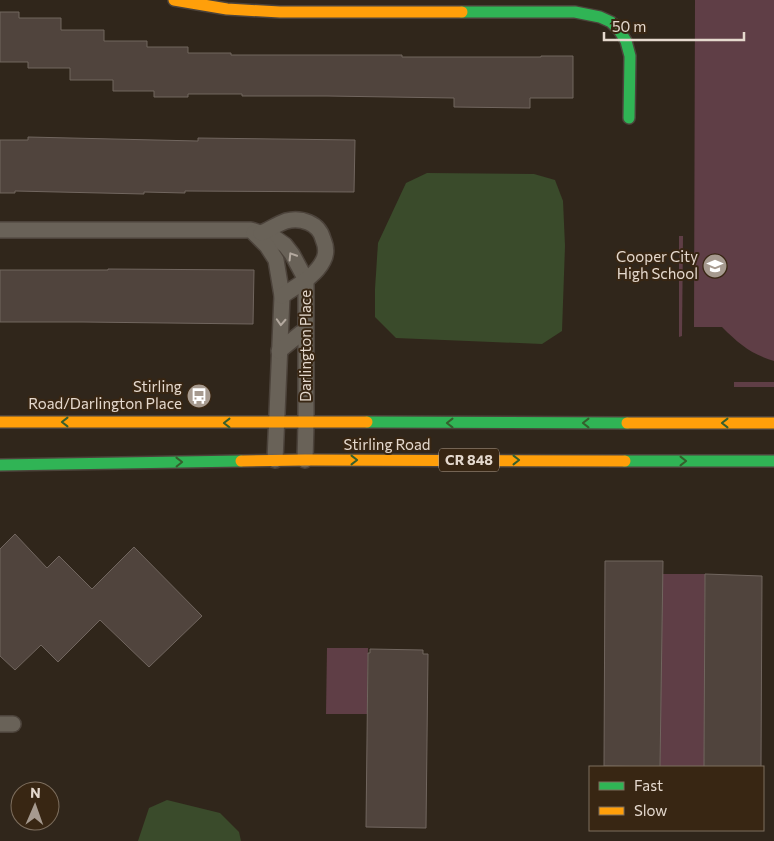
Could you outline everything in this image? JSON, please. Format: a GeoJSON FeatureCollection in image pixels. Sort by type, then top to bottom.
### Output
{"type":"FeatureCollection","features":[{"type":"Feature","properties":{"kind":"main road"},"geometry":{"type":"LineString","coordinates":[[174,0],[227,9],[280,12],[548,6],[596,15],[607,19],[616,26],[628,46],[630,56],[629,118]]}},
{"type":"Feature","properties":{"kind":"main road","name":"Stirling Road"},"geometry":{"type":"LineString","coordinates":[[0,422],[634,427],[774,423]]}},
{"type":"Feature","properties":{"kind":"main road","name":"Stirling Road"},"geometry":{"type":"LineString","coordinates":[[0,465],[275,460],[634,457],[774,461]]}},
{"type":"Feature","properties":{"kind":"street"},"geometry":{"type":"LineString","coordinates":[[256,231],[286,221],[301,220],[314,225],[322,234],[326,246],[325,259],[318,270],[282,296]]}},
{"type":"Feature","properties":{"kind":"street","name":"Darlington Place"},"geometry":{"type":"LineString","coordinates":[[0,230],[256,231],[275,238],[285,245],[306,280],[305,460]]}},
{"type":"Feature","properties":{"kind":"street","name":"Darlington Place"},"geometry":{"type":"LineString","coordinates":[[256,231],[276,260],[282,296],[275,460]]}},
{"type":"Feature","properties":{"kind":"street"},"geometry":{"type":"LineString","coordinates":[[280,351],[301,333],[306,333]]}},
{"type":"Feature","properties":{"kind":"shaded area"},"geometry":{"type":"Polygon","coordinates":[[[695,0],[774,0],[774,361],[746,348],[722,327],[694,327],[695,0]]]}},
{"type":"Feature","properties":{"kind":"shaded area"},"geometry":{"type":"Polygon","coordinates":[[[427,173],[534,174],[555,180],[563,201],[565,246],[562,331],[542,344],[396,338],[375,317],[378,243],[406,183],[427,173]]]}},
{"type":"Feature","properties":{"kind":"shaded area"},"geometry":{"type":"Polygon","coordinates":[[[679,236],[683,236],[682,336],[679,337],[679,236]]]}},
{"type":"Feature","properties":{"kind":"shaded area"},"geometry":{"type":"Polygon","coordinates":[[[734,382],[774,382],[774,387],[734,387],[734,382]]]}},
{"type":"Feature","properties":{"kind":"shaded area"},"geometry":{"type":"Polygon","coordinates":[[[662,574],[705,574],[704,766],[660,766],[662,574]]]}},
{"type":"Feature","properties":{"kind":"shaded area"},"geometry":{"type":"Polygon","coordinates":[[[327,648],[368,648],[367,714],[326,714],[327,648]]]}},
{"type":"Feature","properties":{"kind":"shaded area"},"geometry":{"type":"Polygon","coordinates":[[[167,800],[220,813],[239,832],[241,841],[138,841],[149,808],[167,800]]]}},
{"type":"Feature","properties":{"kind":"building"},"geometry":{"type":"Polygon","coordinates":[[[0,12],[19,12],[19,18],[61,18],[61,30],[104,30],[104,41],[147,41],[147,47],[188,47],[188,53],[231,53],[231,55],[402,55],[402,57],[573,56],[573,98],[530,98],[530,108],[454,107],[454,98],[242,96],[242,94],[188,94],[188,97],[154,97],[154,91],[113,91],[113,80],[70,80],[70,68],[28,68],[28,62],[0,62],[0,12]]]}},
{"type":"Feature","properties":{"kind":"building"},"geometry":{"type":"Polygon","coordinates":[[[28,137],[198,141],[198,138],[355,140],[354,192],[185,191],[185,193],[144,192],[144,194],[15,191],[15,193],[0,193],[0,140],[28,140],[28,137]]]}},
{"type":"Feature","properties":{"kind":"building"},"geometry":{"type":"Polygon","coordinates":[[[0,270],[254,270],[253,324],[0,322],[0,270]]]}},
{"type":"Feature","properties":{"kind":"building"},"geometry":{"type":"Polygon","coordinates":[[[15,534],[47,568],[59,556],[92,589],[134,547],[202,616],[149,667],[100,620],[58,662],[41,645],[15,670],[0,656],[0,549],[15,534]]]}},
{"type":"Feature","properties":{"kind":"building"},"geometry":{"type":"Polygon","coordinates":[[[605,561],[663,561],[660,766],[604,766],[605,561]]]}},
{"type":"Feature","properties":{"kind":"building"},"geometry":{"type":"Polygon","coordinates":[[[705,574],[762,576],[761,766],[704,766],[705,574]]]}},
{"type":"Feature","properties":{"kind":"building"},"geometry":{"type":"Polygon","coordinates":[[[370,649],[423,650],[423,654],[428,654],[426,828],[366,827],[368,653],[370,653],[370,649]]]}},
{"type":"Feature","properties":{"kind":"traffic: fast"},"geometry":{"type":"LineString","coordinates":[[462,12],[575,12],[600,17],[611,22],[626,41],[630,56],[629,118]]}},
{"type":"Feature","properties":{"kind":"traffic: fast"},"geometry":{"type":"LineString","coordinates":[[367,422],[627,423]]}},
{"type":"Feature","properties":{"kind":"traffic: fast"},"geometry":{"type":"LineString","coordinates":[[0,465],[241,461]]}},
{"type":"Feature","properties":{"kind":"traffic: fast"},"geometry":{"type":"LineString","coordinates":[[625,461],[774,461]]}},
{"type":"Feature","properties":{"kind":"traffic: slow"},"geometry":{"type":"LineString","coordinates":[[174,0],[227,9],[280,12],[462,12]]}},
{"type":"Feature","properties":{"kind":"traffic: slow"},"geometry":{"type":"LineString","coordinates":[[0,422],[367,422]]}},
{"type":"Feature","properties":{"kind":"traffic: slow"},"geometry":{"type":"LineString","coordinates":[[627,423],[774,423]]}},
{"type":"Feature","properties":{"kind":"traffic: slow"},"geometry":{"type":"LineString","coordinates":[[241,461],[625,461]]}},
{"type":"Feature","properties":{"kind":"place","name":"Cooper City High School"},"geometry":{"type":"Point","coordinates":[715,266]}},
{"type":"Feature","properties":{"kind":"place","name":"Stirling Road/Darlington Place"},"geometry":{"type":"Point","coordinates":[199,396]}}]}
